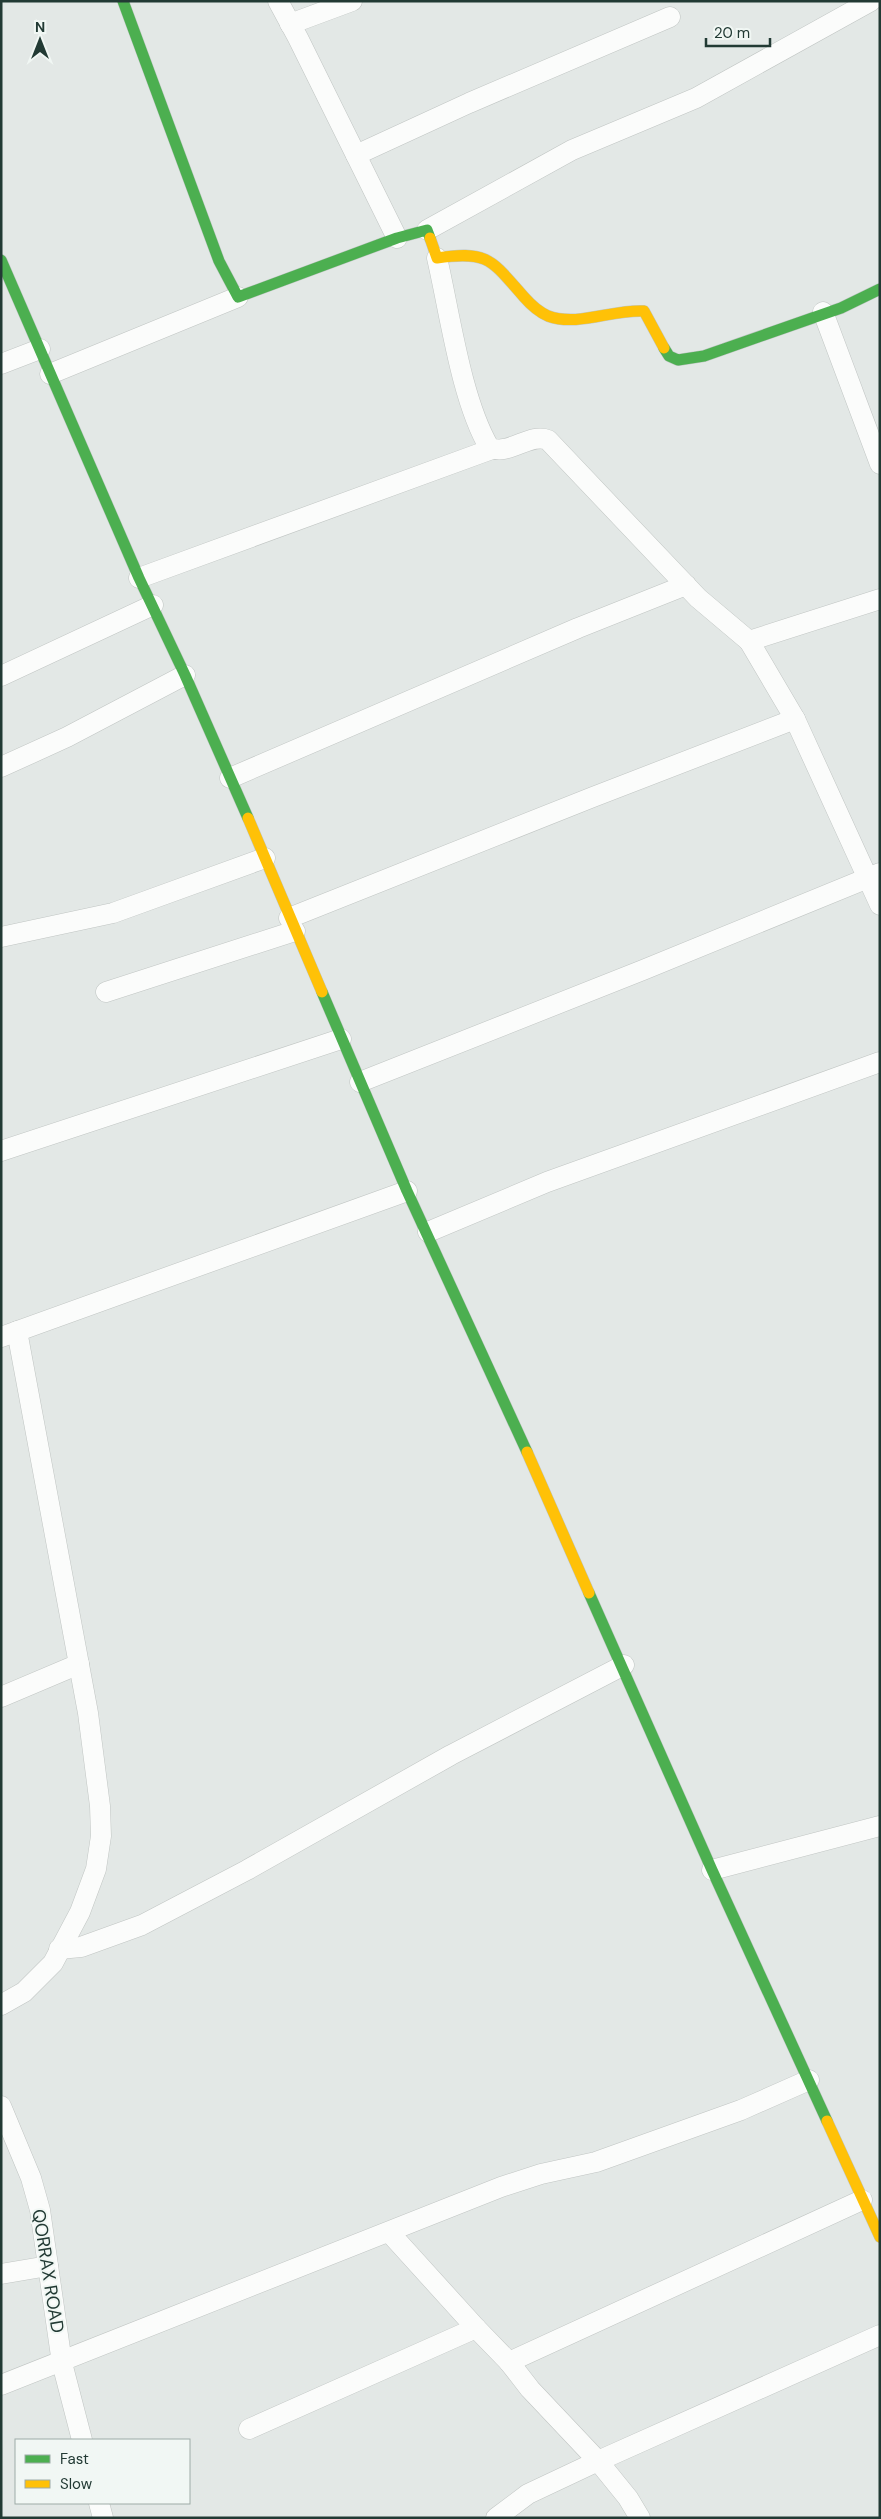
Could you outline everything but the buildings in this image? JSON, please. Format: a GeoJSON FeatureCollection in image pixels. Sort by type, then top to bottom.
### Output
{"type":"FeatureCollection","features":[{"type":"Feature","properties":{"kind":"main road"},"geometry":{"type":"LineString","coordinates":[[123,1],[219,261],[238,296],[397,238],[427,230],[437,258],[466,254],[484,258],[504,274],[527,300],[547,315],[562,319],[626,310],[644,311],[662,346],[669,356],[678,360],[704,356],[823,312],[841,308],[880,289]]}},
{"type":"Feature","properties":{"kind":"main road"},"geometry":{"type":"LineString","coordinates":[[1,260],[265,858],[407,1191],[428,1232],[624,1665],[712,1870],[880,2237]]}},
{"type":"Feature","properties":{"kind":"street"},"geometry":{"type":"LineString","coordinates":[[278,1],[397,238]]}},
{"type":"Feature","properties":{"kind":"street"},"geometry":{"type":"LineString","coordinates":[[290,24],[352,1]]}},
{"type":"Feature","properties":{"kind":"street"},"geometry":{"type":"LineString","coordinates":[[427,230],[572,150],[696,98],[872,1]]}},
{"type":"Feature","properties":{"kind":"street"},"geometry":{"type":"LineString","coordinates":[[878,1],[880,6]]}},
{"type":"Feature","properties":{"kind":"street"},"geometry":{"type":"LineString","coordinates":[[356,155],[469,103],[670,17]]}},
{"type":"Feature","properties":{"kind":"street"},"geometry":{"type":"LineString","coordinates":[[437,258],[469,392],[483,436],[492,449]]}},
{"type":"Feature","properties":{"kind":"street"},"geometry":{"type":"LineString","coordinates":[[50,374],[238,296]]}},
{"type":"Feature","properties":{"kind":"street"},"geometry":{"type":"LineString","coordinates":[[823,312],[880,464]]}},
{"type":"Feature","properties":{"kind":"street"},"geometry":{"type":"LineString","coordinates":[[1,364],[40,349]]}},
{"type":"Feature","properties":{"kind":"street"},"geometry":{"type":"LineString","coordinates":[[140,578],[492,449],[503,449],[544,438],[698,598],[749,641],[795,719],[874,875],[880,905]]}},
{"type":"Feature","properties":{"kind":"street"},"geometry":{"type":"LineString","coordinates":[[230,778],[578,628],[686,585]]}},
{"type":"Feature","properties":{"kind":"street"},"geometry":{"type":"LineString","coordinates":[[749,641],[880,599]]}},
{"type":"Feature","properties":{"kind":"street"},"geometry":{"type":"LineString","coordinates":[[1,676],[153,605]]}},
{"type":"Feature","properties":{"kind":"street"},"geometry":{"type":"LineString","coordinates":[[1,768],[185,675]]}},
{"type":"Feature","properties":{"kind":"street"},"geometry":{"type":"LineString","coordinates":[[106,992],[292,925],[602,793],[795,719]]}},
{"type":"Feature","properties":{"kind":"street"},"geometry":{"type":"LineString","coordinates":[[1,937],[113,913],[265,858]]}},
{"type":"Feature","properties":{"kind":"street"},"geometry":{"type":"LineString","coordinates":[[360,1082],[643,970],[874,875]]}},
{"type":"Feature","properties":{"kind":"street"},"geometry":{"type":"LineString","coordinates":[[1,1151],[341,1039]]}},
{"type":"Feature","properties":{"kind":"street"},"geometry":{"type":"LineString","coordinates":[[428,1232],[547,1182],[880,1062]]}},
{"type":"Feature","properties":{"kind":"street"},"geometry":{"type":"LineString","coordinates":[[1,2005],[24,1992],[53,1963],[80,1912],[96,1869],[101,1836],[100,1806],[90,1722],[9,1334],[407,1191]]}},
{"type":"Feature","properties":{"kind":"street"},"geometry":{"type":"LineString","coordinates":[[1,1697],[79,1664]]}},
{"type":"Feature","properties":{"kind":"street"},"geometry":{"type":"LineString","coordinates":[[59,1949],[81,1947],[142,1925],[247,1870],[451,1755],[624,1665]]}},
{"type":"Feature","properties":{"kind":"street"},"geometry":{"type":"LineString","coordinates":[[712,1870],[880,1826]]}},
{"type":"Feature","properties":{"kind":"street"},"geometry":{"type":"LineString","coordinates":[[1,2385],[62,2363],[501,2187],[541,2174],[596,2162],[742,2110],[809,2080]]}},
{"type":"Feature","properties":{"kind":"street","name":"QORRAX ROAD"},"geometry":{"type":"LineString","coordinates":[[1,2106],[32,2178],[40,2210],[62,2363],[82,2439]]}},
{"type":"Feature","properties":{"kind":"street"},"geometry":{"type":"LineString","coordinates":[[509,2362],[862,2200]]}},
{"type":"Feature","properties":{"kind":"street"},"geometry":{"type":"LineString","coordinates":[[389,2232],[509,2362],[530,2389],[598,2461],[628,2498],[640,2518]]}},
{"type":"Feature","properties":{"kind":"street"},"geometry":{"type":"LineString","coordinates":[[1,2274],[48,2266]]}},
{"type":"Feature","properties":{"kind":"street"},"geometry":{"type":"LineString","coordinates":[[249,2429],[476,2328]]}},
{"type":"Feature","properties":{"kind":"street"},"geometry":{"type":"LineString","coordinates":[[496,2518],[528,2494],[880,2335]]}},
{"type":"Feature","properties":{"kind":"street"},"geometry":{"type":"LineString","coordinates":[[99,2504],[103,2518]]}},
{"type":"Feature","properties":{"kind":"traffic: fast"},"geometry":{"type":"LineString","coordinates":[[123,1],[219,261],[238,297],[397,238],[427,230],[430,238]]}},
{"type":"Feature","properties":{"kind":"traffic: fast"},"geometry":{"type":"LineString","coordinates":[[1,260],[139,578],[185,675],[248,818]]}},
{"type":"Feature","properties":{"kind":"traffic: fast"},"geometry":{"type":"LineString","coordinates":[[664,348],[669,356],[678,360],[704,356],[841,308],[880,289]]}},
{"type":"Feature","properties":{"kind":"traffic: fast"},"geometry":{"type":"LineString","coordinates":[[322,992],[407,1191],[527,1452]]}},
{"type":"Feature","properties":{"kind":"traffic: fast"},"geometry":{"type":"LineString","coordinates":[[589,1593],[712,1870],[827,2121]]}},
{"type":"Feature","properties":{"kind":"traffic: slow"},"geometry":{"type":"LineString","coordinates":[[430,238],[437,258],[468,256],[479,257],[488,261],[532,305],[548,316],[571,320],[620,312],[644,311],[664,348]]}},
{"type":"Feature","properties":{"kind":"traffic: slow"},"geometry":{"type":"LineString","coordinates":[[248,818],[322,992]]}},
{"type":"Feature","properties":{"kind":"traffic: slow"},"geometry":{"type":"LineString","coordinates":[[527,1452],[589,1593]]}},
{"type":"Feature","properties":{"kind":"traffic: slow"},"geometry":{"type":"LineString","coordinates":[[827,2121],[880,2237]]}}]}
